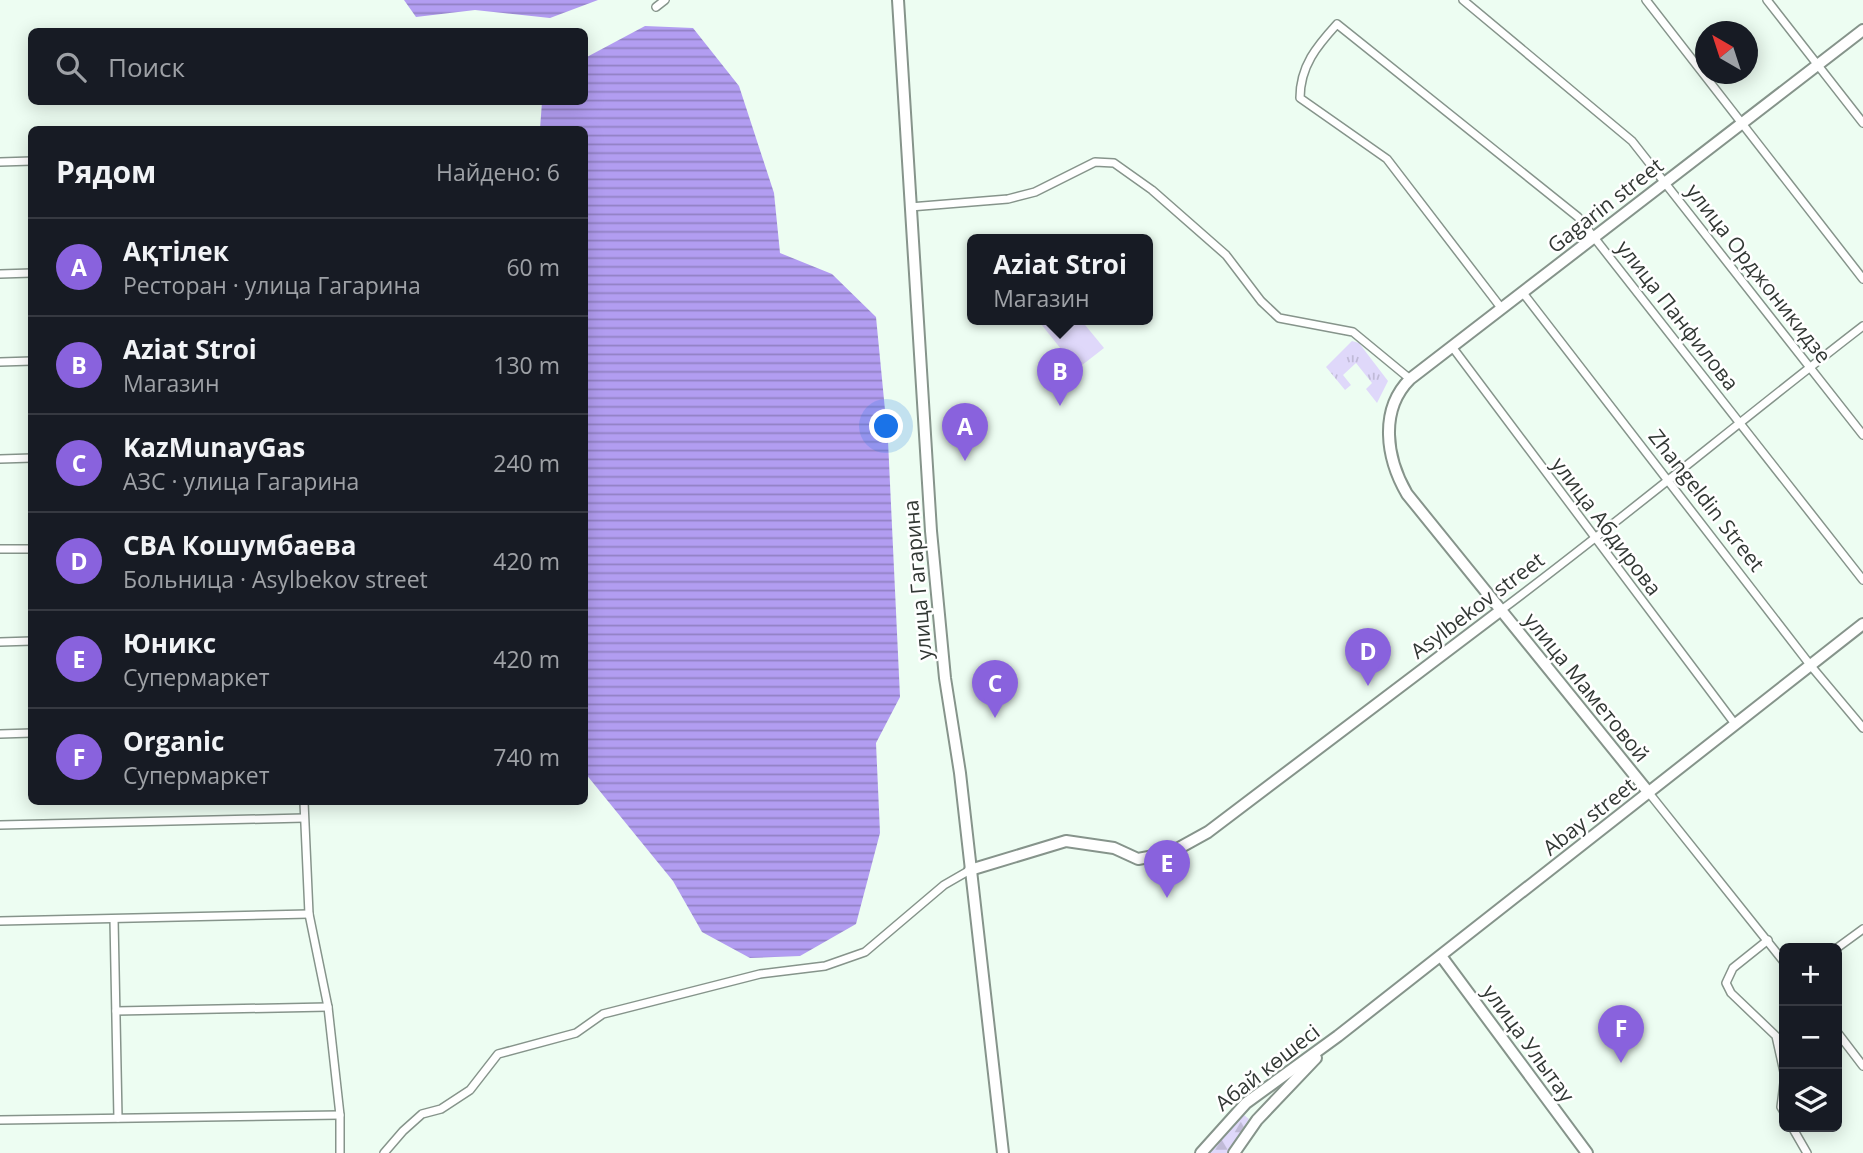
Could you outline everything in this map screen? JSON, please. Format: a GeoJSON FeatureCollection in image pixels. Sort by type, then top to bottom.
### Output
{"type":"FeatureCollection","features":[{"type":"Feature","properties":{"kind":"main road","name":"улица Гагарина"},"geometry":{"type":"LineString","coordinates":[[898,0],[931,531],[945,678],[1003,1153]]}},
{"type":"Feature","properties":{"kind":"main road","name":"Gagarin street"},"geometry":{"type":"LineString","coordinates":[[1389,424],[1393,398],[1410,379],[1863,30]]}},
{"type":"Feature","properties":{"kind":"main road","name":"улица Маметовой"},"geometry":{"type":"LineString","coordinates":[[1389,424],[1389,441],[1400,482],[1500,611],[1649,793]]}},
{"type":"Feature","properties":{"kind":"main road","name":"Asylbekov street"},"geometry":{"type":"LineString","coordinates":[[970,870],[1066,841],[1114,848],[1138,859],[1170,853],[1219,824],[1500,611]]}},
{"type":"Feature","properties":{"kind":"main road","name":"Abay street"},"geometry":{"type":"LineString","coordinates":[[1338,1036],[1863,625]]}},
{"type":"Feature","properties":{"kind":"main road","name":"улица Улытау"},"geometry":{"type":"LineString","coordinates":[[1441,956],[1587,1153]]}},
{"type":"Feature","properties":{"kind":"main road","name":"Абай көшесі"},"geometry":{"type":"LineString","coordinates":[[1201,1153],[1246,1103],[1338,1036]]}},
{"type":"Feature","properties":{"kind":"main road","name":"Абай көшесі"},"geometry":{"type":"LineString","coordinates":[[1234,1153],[1257,1120],[1338,1036]]}},
{"type":"Feature","properties":{"kind":"street"},"geometry":{"type":"LineString","coordinates":[[656,7],[664,0]]}},
{"type":"Feature","properties":{"kind":"street","name":"улица Орджоникидзе"},"geometry":{"type":"LineString","coordinates":[[1464,0],[1632,141],[1863,435]]}},
{"type":"Feature","properties":{"kind":"street"},"geometry":{"type":"LineString","coordinates":[[1646,0],[1863,279]]}},
{"type":"Feature","properties":{"kind":"street"},"geometry":{"type":"LineString","coordinates":[[1767,0],[1863,123]]}},
{"type":"Feature","properties":{"kind":"street","name":"улица Панфилова"},"geometry":{"type":"LineString","coordinates":[[1502,310],[1387,159],[1300,98],[1310,57],[1337,24],[1545,189],[1595,237],[1863,580]]}},
{"type":"Feature","properties":{"kind":"street"},"geometry":{"type":"LineString","coordinates":[[0,162],[28,161]]}},
{"type":"Feature","properties":{"kind":"street"},"geometry":{"type":"LineString","coordinates":[[909,206],[1008,200],[1035,192],[1095,162],[1114,163],[1152,190],[1226,255],[1261,301],[1279,318],[1353,332],[1410,379]]}},
{"type":"Feature","properties":{"kind":"street"},"geometry":{"type":"LineString","coordinates":[[0,274],[28,272]]}},
{"type":"Feature","properties":{"kind":"street","name":"Zhangeldin Street"},"geometry":{"type":"LineString","coordinates":[[1523,293],[1811,666],[1863,728]]}},
{"type":"Feature","properties":{"kind":"street","name":"Asylbekov street"},"geometry":{"type":"LineString","coordinates":[[1500,611],[1595,540],[1739,422],[1863,326]]}},
{"type":"Feature","properties":{"kind":"street","name":"улица Абдирова"},"geometry":{"type":"LineString","coordinates":[[1453,348],[1735,723]]}},
{"type":"Feature","properties":{"kind":"street"},"geometry":{"type":"LineString","coordinates":[[0,362],[28,361]]}},
{"type":"Feature","properties":{"kind":"street"},"geometry":{"type":"LineString","coordinates":[[0,458],[28,458]]}},
{"type":"Feature","properties":{"kind":"street"},"geometry":{"type":"LineString","coordinates":[[0,549],[28,549]]}},
{"type":"Feature","properties":{"kind":"street"},"geometry":{"type":"LineString","coordinates":[[0,642],[28,641]]}},
{"type":"Feature","properties":{"kind":"street"},"geometry":{"type":"LineString","coordinates":[[0,734],[28,733]]}},
{"type":"Feature","properties":{"kind":"street","name":"улица Маметовой"},"geometry":{"type":"LineString","coordinates":[[1649,793],[1779,955]]}},
{"type":"Feature","properties":{"kind":"street"},"geometry":{"type":"LineString","coordinates":[[304,805],[309,914],[328,1007],[340,1115],[340,1153]]}},
{"type":"Feature","properties":{"kind":"street"},"geometry":{"type":"LineString","coordinates":[[0,825],[304,818]]}},
{"type":"Feature","properties":{"kind":"street"},"geometry":{"type":"LineString","coordinates":[[384,1153],[422,1114],[449,1105],[470,1090],[498,1054],[576,1033],[603,1014],[760,974],[825,966],[864,952],[944,885],[970,870]]}},
{"type":"Feature","properties":{"kind":"street"},"geometry":{"type":"LineString","coordinates":[[0,921],[309,914]]}},
{"type":"Feature","properties":{"kind":"street"},"geometry":{"type":"LineString","coordinates":[[114,919],[118,1118]]}},
{"type":"Feature","properties":{"kind":"street"},"geometry":{"type":"LineString","coordinates":[[1842,944],[1863,929]]}},
{"type":"Feature","properties":{"kind":"street"},"geometry":{"type":"LineString","coordinates":[[1768,940],[1733,968],[1726,982],[1731,993],[1776,1036],[1783,1069]]}},
{"type":"Feature","properties":{"kind":"street"},"geometry":{"type":"LineString","coordinates":[[116,1011],[328,1007]]}},
{"type":"Feature","properties":{"kind":"street"},"geometry":{"type":"LineString","coordinates":[[1842,1039],[1863,1066]]}},
{"type":"Feature","properties":{"kind":"street"},"geometry":{"type":"LineString","coordinates":[[0,1120],[340,1115]]}},
{"type":"Feature","properties":{"kind":"street"},"geometry":{"type":"LineString","coordinates":[[1795,1132],[1807,1153]]}},
{"type":"Feature","properties":{"kind":"green space"},"geometry":{"type":"Polygon","coordinates":[[[1042,325],[1085,325],[1104,348],[1077,369],[1042,325]]]}},
{"type":"Feature","properties":{"kind":"green space"},"geometry":{"type":"Polygon","coordinates":[[[1352,341],[1359,343],[1388,381],[1377,403],[1366,389],[1372,383],[1356,363],[1343,375],[1351,385],[1345,390],[1326,367],[1352,341]]]}},
{"type":"Feature","properties":{"kind":"green space"},"geometry":{"type":"Polygon","coordinates":[[[1244,1115],[1249,1119],[1227,1153],[1209,1153],[1221,1135],[1244,1115]]]}},
{"type":"Feature","properties":{"kind":"shaded area"},"geometry":{"type":"Polygon","coordinates":[[[404,0],[598,0],[550,18],[475,10],[416,17],[404,0]]]}},
{"type":"Feature","properties":{"kind":"shaded area"},"geometry":{"type":"Polygon","coordinates":[[[645,26],[693,28],[739,86],[774,193],[780,253],[832,274],[876,317],[888,441],[900,697],[876,743],[880,833],[856,924],[800,956],[750,958],[702,932],[673,881],[588,777],[588,126],[540,126],[542,105],[588,105],[588,56],[645,26]]]}},
{"type":"Feature","properties":{"kind":"place","name":"Aziat Stroi"},"geometry":{"type":"Point","coordinates":[1060,406]}},
{"type":"Feature","properties":{"kind":"place","name":"Ақтілек"},"geometry":{"type":"Point","coordinates":[965,461]}},
{"type":"Feature","properties":{"kind":"place","name":"СВА Кошумбаева"},"geometry":{"type":"Point","coordinates":[1368,686]}},
{"type":"Feature","properties":{"kind":"place","name":"KazMunayGas"},"geometry":{"type":"Point","coordinates":[995,718]}},
{"type":"Feature","properties":{"kind":"place","name":"Юникс"},"geometry":{"type":"Point","coordinates":[1167,898]}},
{"type":"Feature","properties":{"kind":"place","name":"Organic"},"geometry":{"type":"Point","coordinates":[1621,1063]}}]}
